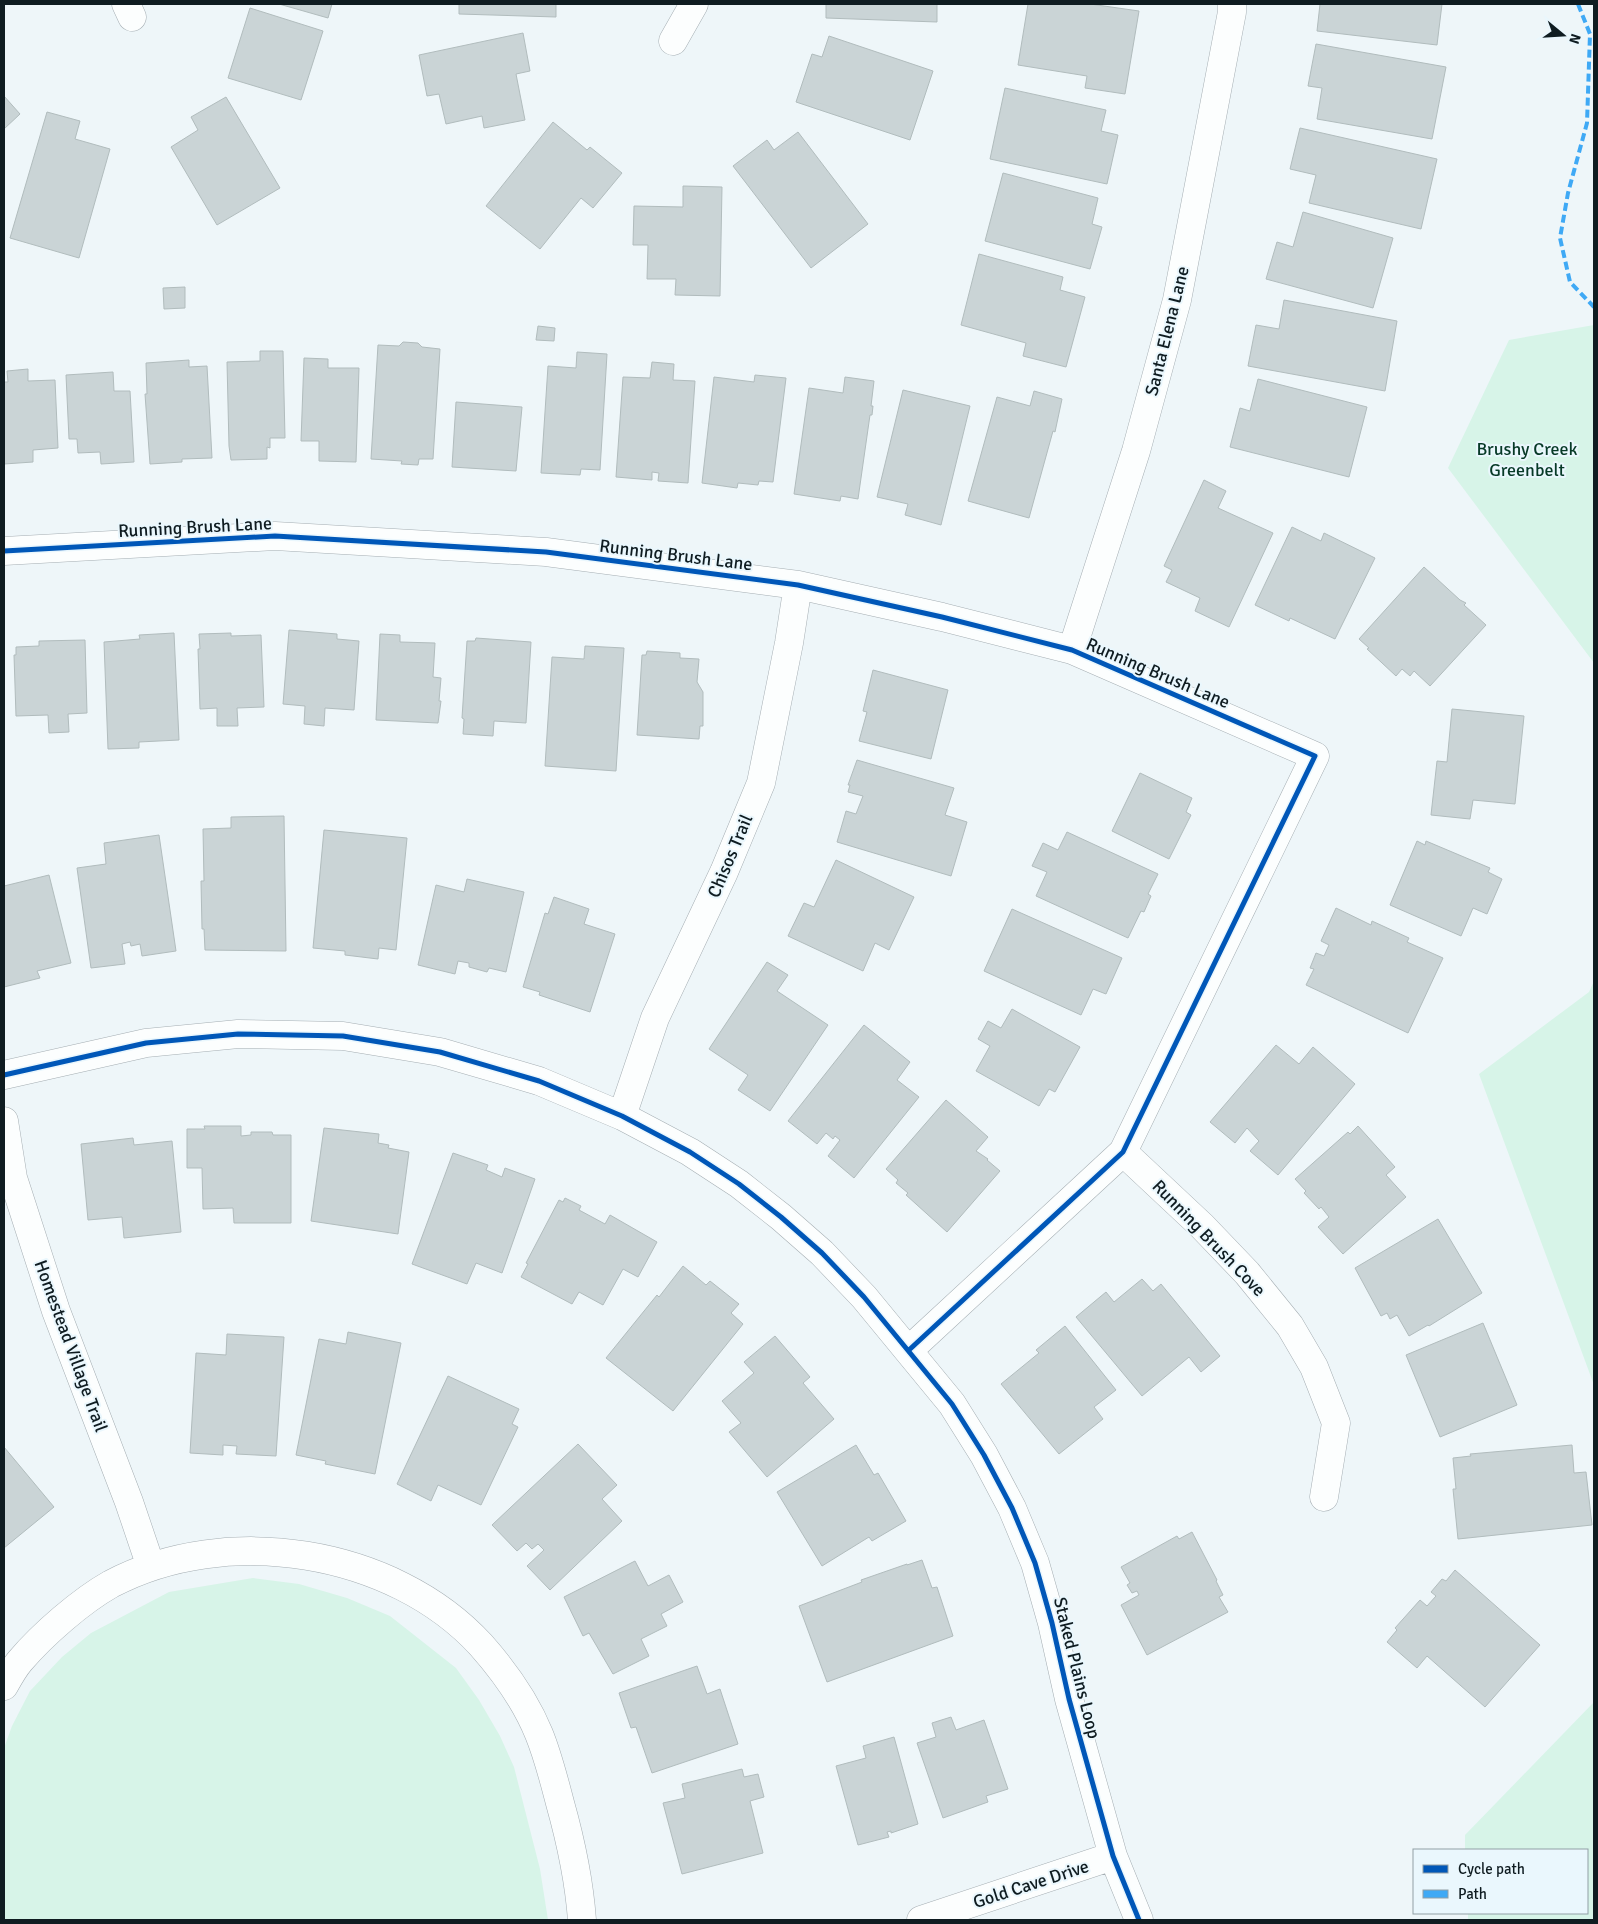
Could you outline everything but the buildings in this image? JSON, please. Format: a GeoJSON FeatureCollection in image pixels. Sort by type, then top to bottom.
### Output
{"type":"FeatureCollection","features":[{"type":"Feature","properties":{"kind":"street"},"geometry":{"type":"LineString","coordinates":[[673,41],[694,4]]}},
{"type":"Feature","properties":{"kind":"street","name":"Santa Elena Lane"},"geometry":{"type":"LineString","coordinates":[[1072,650],[1136,451],[1177,300],[1232,4]]}},
{"type":"Feature","properties":{"kind":"street","name":"Running Brush Lane"},"geometry":{"type":"LineString","coordinates":[[4,551],[275,536],[546,552],[798,585],[942,617],[1072,650],[1315,756],[1123,1152]]}},
{"type":"Feature","properties":{"kind":"street","name":"Chisos Trail"},"geometry":{"type":"LineString","coordinates":[[622,1116],[655,1018],[724,872],[761,783],[790,643],[798,585]]}},
{"type":"Feature","properties":{"kind":"street","name":"Staked Plains Loop"},"geometry":{"type":"LineString","coordinates":[[4,1075],[146,1043],[238,1034],[342,1036],[440,1052],[539,1081],[622,1116],[690,1152],[739,1184],[822,1253],[864,1296],[952,1404],[984,1455],[1012,1508],[1035,1562],[1052,1623],[1069,1699],[1113,1856],[1139,1920]]}},
{"type":"Feature","properties":{"kind":"street","name":"Homestead Village Trail"},"geometry":{"type":"LineString","coordinates":[[4,1121],[14,1178],[56,1311],[129,1502],[151,1567]]}},
{"type":"Feature","properties":{"kind":"street"},"geometry":{"type":"LineString","coordinates":[[909,1350],[1123,1152]]}},
{"type":"Feature","properties":{"kind":"street","name":"Running Brush Cove"},"geometry":{"type":"LineString","coordinates":[[1123,1152],[1202,1226],[1234,1259],[1290,1326],[1314,1367],[1336,1423],[1324,1498]]}},
{"type":"Feature","properties":{"kind":"street"},"geometry":{"type":"LineString","coordinates":[[4,1686],[19,1661],[66,1616],[110,1585],[151,1567],[212,1552],[267,1551],[336,1562],[391,1581],[447,1613],[480,1645],[513,1686],[538,1733],[572,1844],[582,1920]]}},
{"type":"Feature","properties":{"kind":"street","name":"Gold Cave Drive"},"geometry":{"type":"LineString","coordinates":[[921,1920],[1113,1856]]}},
{"type":"Feature","properties":{"kind":"green space","name":"Brushy Creek Greenbelt"},"geometry":{"type":"Polygon","coordinates":[[[1594,325],[1594,663],[1448,468],[1509,340],[1594,325]]]}},
{"type":"Feature","properties":{"kind":"green space"},"geometry":{"type":"Polygon","coordinates":[[[1594,981],[1594,1385],[1479,1074],[1589,992],[1594,981]]]}},
{"type":"Feature","properties":{"kind":"green space"},"geometry":{"type":"Polygon","coordinates":[[[253,1578],[299,1584],[347,1598],[390,1616],[456,1668],[479,1700],[500,1736],[514,1767],[540,1869],[548,1920],[4,1920],[4,1748],[12,1726],[30,1691],[62,1657],[91,1633],[169,1592],[253,1578]]]}},
{"type":"Feature","properties":{"kind":"green space"},"geometry":{"type":"Polygon","coordinates":[[[1594,1702],[1594,1920],[1468,1920],[1468,1914],[1588,1914],[1588,1849],[1465,1849],[1465,1835],[1594,1702]]]}},
{"type":"Feature","properties":{"kind":"marked path"},"geometry":{"type":"LineString","coordinates":[[1578,4],[1590,34],[1587,123],[1568,193],[1560,238],[1570,282],[1594,307]]}},
{"type":"Feature","properties":{"kind":"cycle path"},"geometry":{"type":"LineString","coordinates":[[4,551],[275,536],[546,552],[798,585],[942,617],[1072,650],[1315,756],[1123,1152],[909,1350]]}},
{"type":"Feature","properties":{"kind":"cycle path"},"geometry":{"type":"LineString","coordinates":[[4,1075],[146,1043],[238,1034],[343,1036],[440,1052],[539,1081],[622,1116],[690,1152],[739,1184],[822,1253],[864,1297],[952,1404],[984,1455],[1012,1508],[1035,1563],[1052,1623],[1069,1699],[1113,1856],[1139,1920]]}}]}
